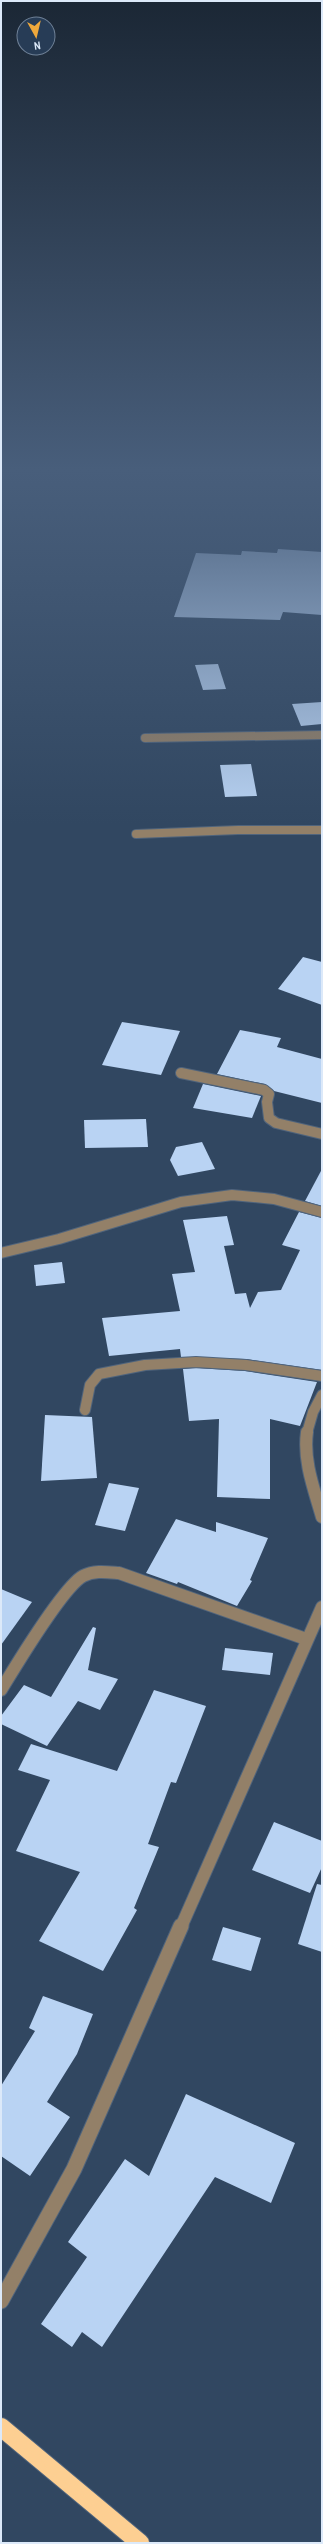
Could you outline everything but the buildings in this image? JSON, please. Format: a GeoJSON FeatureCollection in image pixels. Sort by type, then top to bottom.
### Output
{"type":"FeatureCollection","features":[{"type":"Feature","properties":{"kind":"highway"},"geometry":{"type":"LineString","coordinates":[[1,2427],[140,2543]]}},
{"type":"Feature","properties":{"kind":"street"},"geometry":{"type":"LineString","coordinates":[[145,738],[322,735]]}},
{"type":"Feature","properties":{"kind":"street"},"geometry":{"type":"LineString","coordinates":[[136,834],[238,830],[322,830]]}},
{"type":"Feature","properties":{"kind":"street"},"geometry":{"type":"LineString","coordinates":[[181,1073],[264,1090],[269,1094],[267,1102],[269,1118],[276,1123],[322,1134]]}},
{"type":"Feature","properties":{"kind":"street"},"geometry":{"type":"LineString","coordinates":[[1,1253],[59,1239],[181,1202],[232,1195],[274,1199],[322,1212]]}},
{"type":"Feature","properties":{"kind":"street"},"geometry":{"type":"LineString","coordinates":[[85,1410],[89,1386],[99,1374],[154,1363],[197,1362],[249,1365],[322,1376]]}},
{"type":"Feature","properties":{"kind":"street"},"geometry":{"type":"LineString","coordinates":[[322,1396],[315,1407],[305,1434],[305,1456],[319,1493],[322,1517]]}},
{"type":"Feature","properties":{"kind":"street"},"geometry":{"type":"LineString","coordinates":[[1,1690],[25,1651],[70,1587],[83,1576],[100,1571],[118,1573],[306,1639]]}},
{"type":"Feature","properties":{"kind":"street"},"geometry":{"type":"LineString","coordinates":[[1,2301],[74,2169],[306,1639],[322,1607]]}}]}
